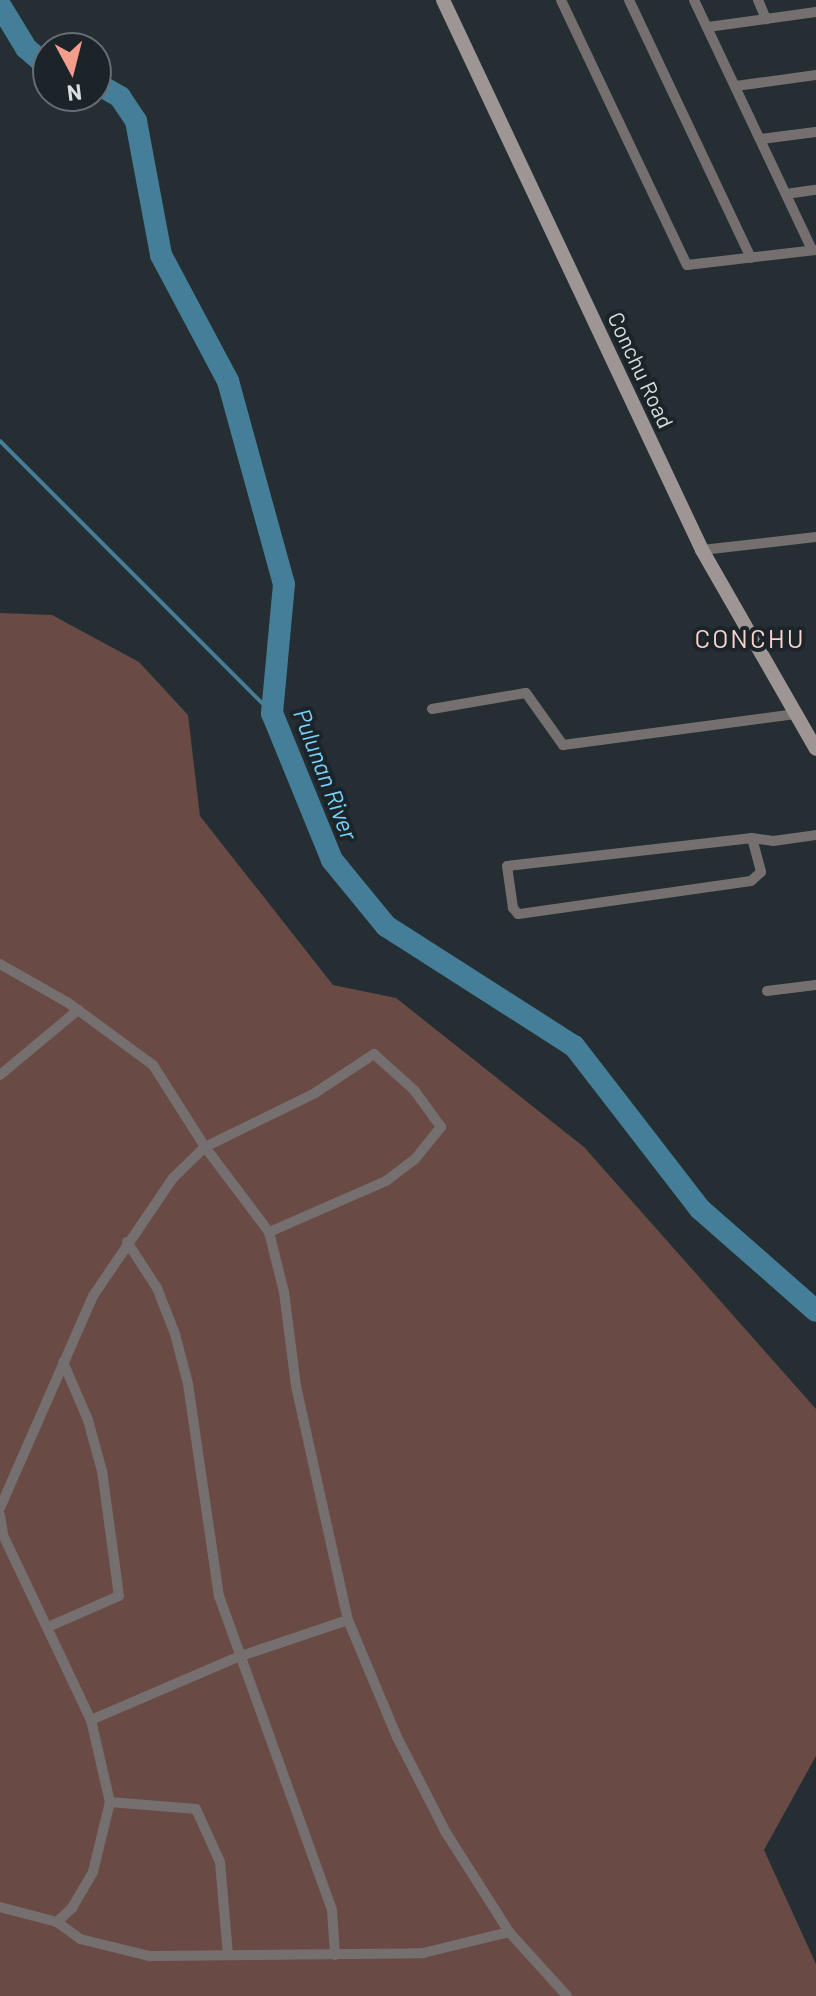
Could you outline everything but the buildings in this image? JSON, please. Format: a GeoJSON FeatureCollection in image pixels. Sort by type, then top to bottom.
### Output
{"type":"FeatureCollection","features":[{"type":"Feature","properties":{"kind":"main road","name":"Conchu Road"},"geometry":{"type":"LineString","coordinates":[[443,0],[702,550],[816,749]]}},
{"type":"Feature","properties":{"kind":"street"},"geometry":{"type":"LineString","coordinates":[[561,0],[687,265],[814,250],[694,0]]}},
{"type":"Feature","properties":{"kind":"street"},"geometry":{"type":"LineString","coordinates":[[629,0],[751,258]]}},
{"type":"Feature","properties":{"kind":"street"},"geometry":{"type":"LineString","coordinates":[[758,0],[766,19]]}},
{"type":"Feature","properties":{"kind":"street"},"geometry":{"type":"LineString","coordinates":[[708,27],[816,12]]}},
{"type":"Feature","properties":{"kind":"street"},"geometry":{"type":"LineString","coordinates":[[736,86],[816,75]]}},
{"type":"Feature","properties":{"kind":"street"},"geometry":{"type":"LineString","coordinates":[[761,139],[816,132]]}},
{"type":"Feature","properties":{"kind":"street"},"geometry":{"type":"LineString","coordinates":[[786,194],[816,190]]}},
{"type":"Feature","properties":{"kind":"street"},"geometry":{"type":"LineString","coordinates":[[702,550],[816,537]]}},
{"type":"Feature","properties":{"kind":"street"},"geometry":{"type":"LineString","coordinates":[[432,709],[526,693],[563,745],[794,714]]}},
{"type":"Feature","properties":{"kind":"street"},"geometry":{"type":"LineString","coordinates":[[752,838],[761,872],[744,883],[518,914],[513,908],[507,866],[752,838],[773,841],[816,835]]}},
{"type":"Feature","properties":{"kind":"street"},"geometry":{"type":"LineString","coordinates":[[0,964],[78,1010],[153,1065],[205,1147],[269,1232],[284,1292],[296,1386],[348,1620],[438,1817],[509,1932],[567,1996]]}},
{"type":"Feature","properties":{"kind":"street"},"geometry":{"type":"LineString","coordinates":[[767,991],[816,985]]}},
{"type":"Feature","properties":{"kind":"street"},"geometry":{"type":"LineString","coordinates":[[0,1075],[78,1010]]}},
{"type":"Feature","properties":{"kind":"street"},"geometry":{"type":"LineString","coordinates":[[0,1508],[93,1296],[173,1178],[205,1147],[315,1093],[374,1054],[414,1090],[441,1127],[415,1159],[386,1181],[269,1232]]}},
{"type":"Feature","properties":{"kind":"street"},"geometry":{"type":"LineString","coordinates":[[127,1242],[157,1288],[175,1334],[188,1384],[219,1596],[238,1657],[304,1821],[332,1910],[335,1955]]}},
{"type":"Feature","properties":{"kind":"street"},"geometry":{"type":"LineString","coordinates":[[48,1627],[119,1596],[102,1471],[88,1420],[63,1362]]}},
{"type":"Feature","properties":{"kind":"street"},"geometry":{"type":"LineString","coordinates":[[0,1515],[3,1535],[91,1720],[110,1802],[93,1872],[72,1908],[57,1922]]}},
{"type":"Feature","properties":{"kind":"street"},"geometry":{"type":"LineString","coordinates":[[91,1720],[238,1657],[348,1620]]}},
{"type":"Feature","properties":{"kind":"street"},"geometry":{"type":"LineString","coordinates":[[110,1802],[196,1809],[220,1862],[228,1955]]}},
{"type":"Feature","properties":{"kind":"street"},"geometry":{"type":"LineString","coordinates":[[0,1907],[57,1922],[80,1939],[149,1956],[423,1953],[509,1932]]}},
{"type":"Feature","properties":{"kind":"shaded area"},"geometry":{"type":"Polygon","coordinates":[[[0,613],[52,615],[139,662],[188,715],[200,816],[333,985],[396,998],[584,1147],[816,1409],[816,1756],[764,1850],[816,1964],[816,1996],[0,1996],[0,613]]]}},
{"type":"Feature","properties":{"kind":"waterway","name":"Pulunan River"},"geometry":{"type":"LineString","coordinates":[[0,5],[32,53]]}},
{"type":"Feature","properties":{"kind":"waterway","name":"Pulunan River"},"geometry":{"type":"LineString","coordinates":[[112,92],[120,97],[136,121],[161,255],[228,381],[284,584],[272,713],[332,860],[386,926],[574,1046],[700,1209],[816,1311]]}},
{"type":"Feature","properties":{"kind":"waterway"},"geometry":{"type":"LineString","coordinates":[[0,441],[272,713]]}},
{"type":"Feature","properties":{"kind":"district","name":"CONCHU"},"geometry":{"type":"Point","coordinates":[750,638]}}]}
